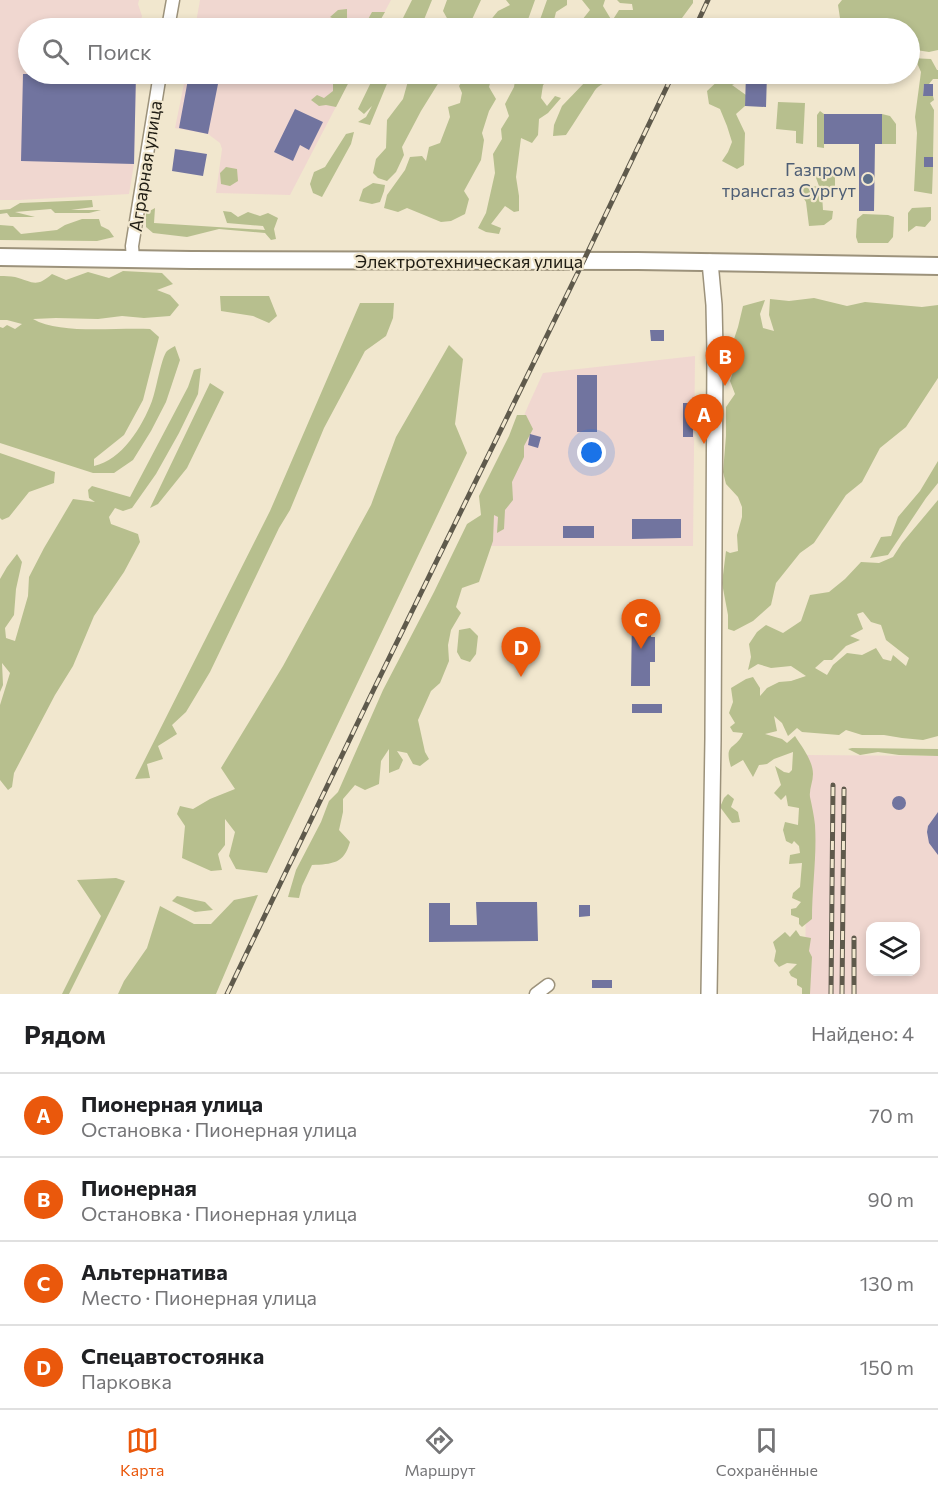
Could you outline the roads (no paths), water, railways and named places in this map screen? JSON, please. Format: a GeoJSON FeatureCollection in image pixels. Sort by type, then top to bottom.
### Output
{"type":"FeatureCollection","features":[{"type":"Feature","properties":{"kind":"main road","name":"Электротехническая улица"},"geometry":{"type":"LineString","coordinates":[[0,257],[710,262],[938,266]]}},
{"type":"Feature","properties":{"kind":"street"},"geometry":{"type":"LineString","coordinates":[[169,18],[172,0]]}},
{"type":"Feature","properties":{"kind":"street","name":"Аграрная улица"},"geometry":{"type":"LineString","coordinates":[[133,259],[132,246],[158,84]]}},
{"type":"Feature","properties":{"kind":"street"},"geometry":{"type":"LineString","coordinates":[[709,994],[715,351],[710,262]]}},
{"type":"Feature","properties":{"kind":"street"},"geometry":{"type":"LineString","coordinates":[[536,994],[548,984]]}},
{"type":"Feature","properties":{"kind":"railway"},"geometry":{"type":"LineString","coordinates":[[700,18],[708,0]]}},
{"type":"Feature","properties":{"kind":"railway"},"geometry":{"type":"LineString","coordinates":[[227,994],[668,84]]}},
{"type":"Feature","properties":{"kind":"railway"},"geometry":{"type":"LineString","coordinates":[[831,994],[833,785]]}},
{"type":"Feature","properties":{"kind":"railway"},"geometry":{"type":"LineString","coordinates":[[842,994],[844,789]]}},
{"type":"Feature","properties":{"kind":"railway"},"geometry":{"type":"LineString","coordinates":[[854,938],[854,994]]}},
{"type":"Feature","properties":{"kind":"place","name":"Газпром трансгаз Сургут"},"geometry":{"type":"Point","coordinates":[868,179]}},
{"type":"Feature","properties":{"kind":"place","name":"Пионерная"},"geometry":{"type":"Point","coordinates":[725,386]}},
{"type":"Feature","properties":{"kind":"place","name":"Пионерная улица"},"geometry":{"type":"Point","coordinates":[704,444]}},
{"type":"Feature","properties":{"kind":"place","name":"Альтернатива"},"geometry":{"type":"Point","coordinates":[641,649]}},
{"type":"Feature","properties":{"kind":"place","name":"Спецавтостоянка"},"geometry":{"type":"Point","coordinates":[521,677]}}]}
